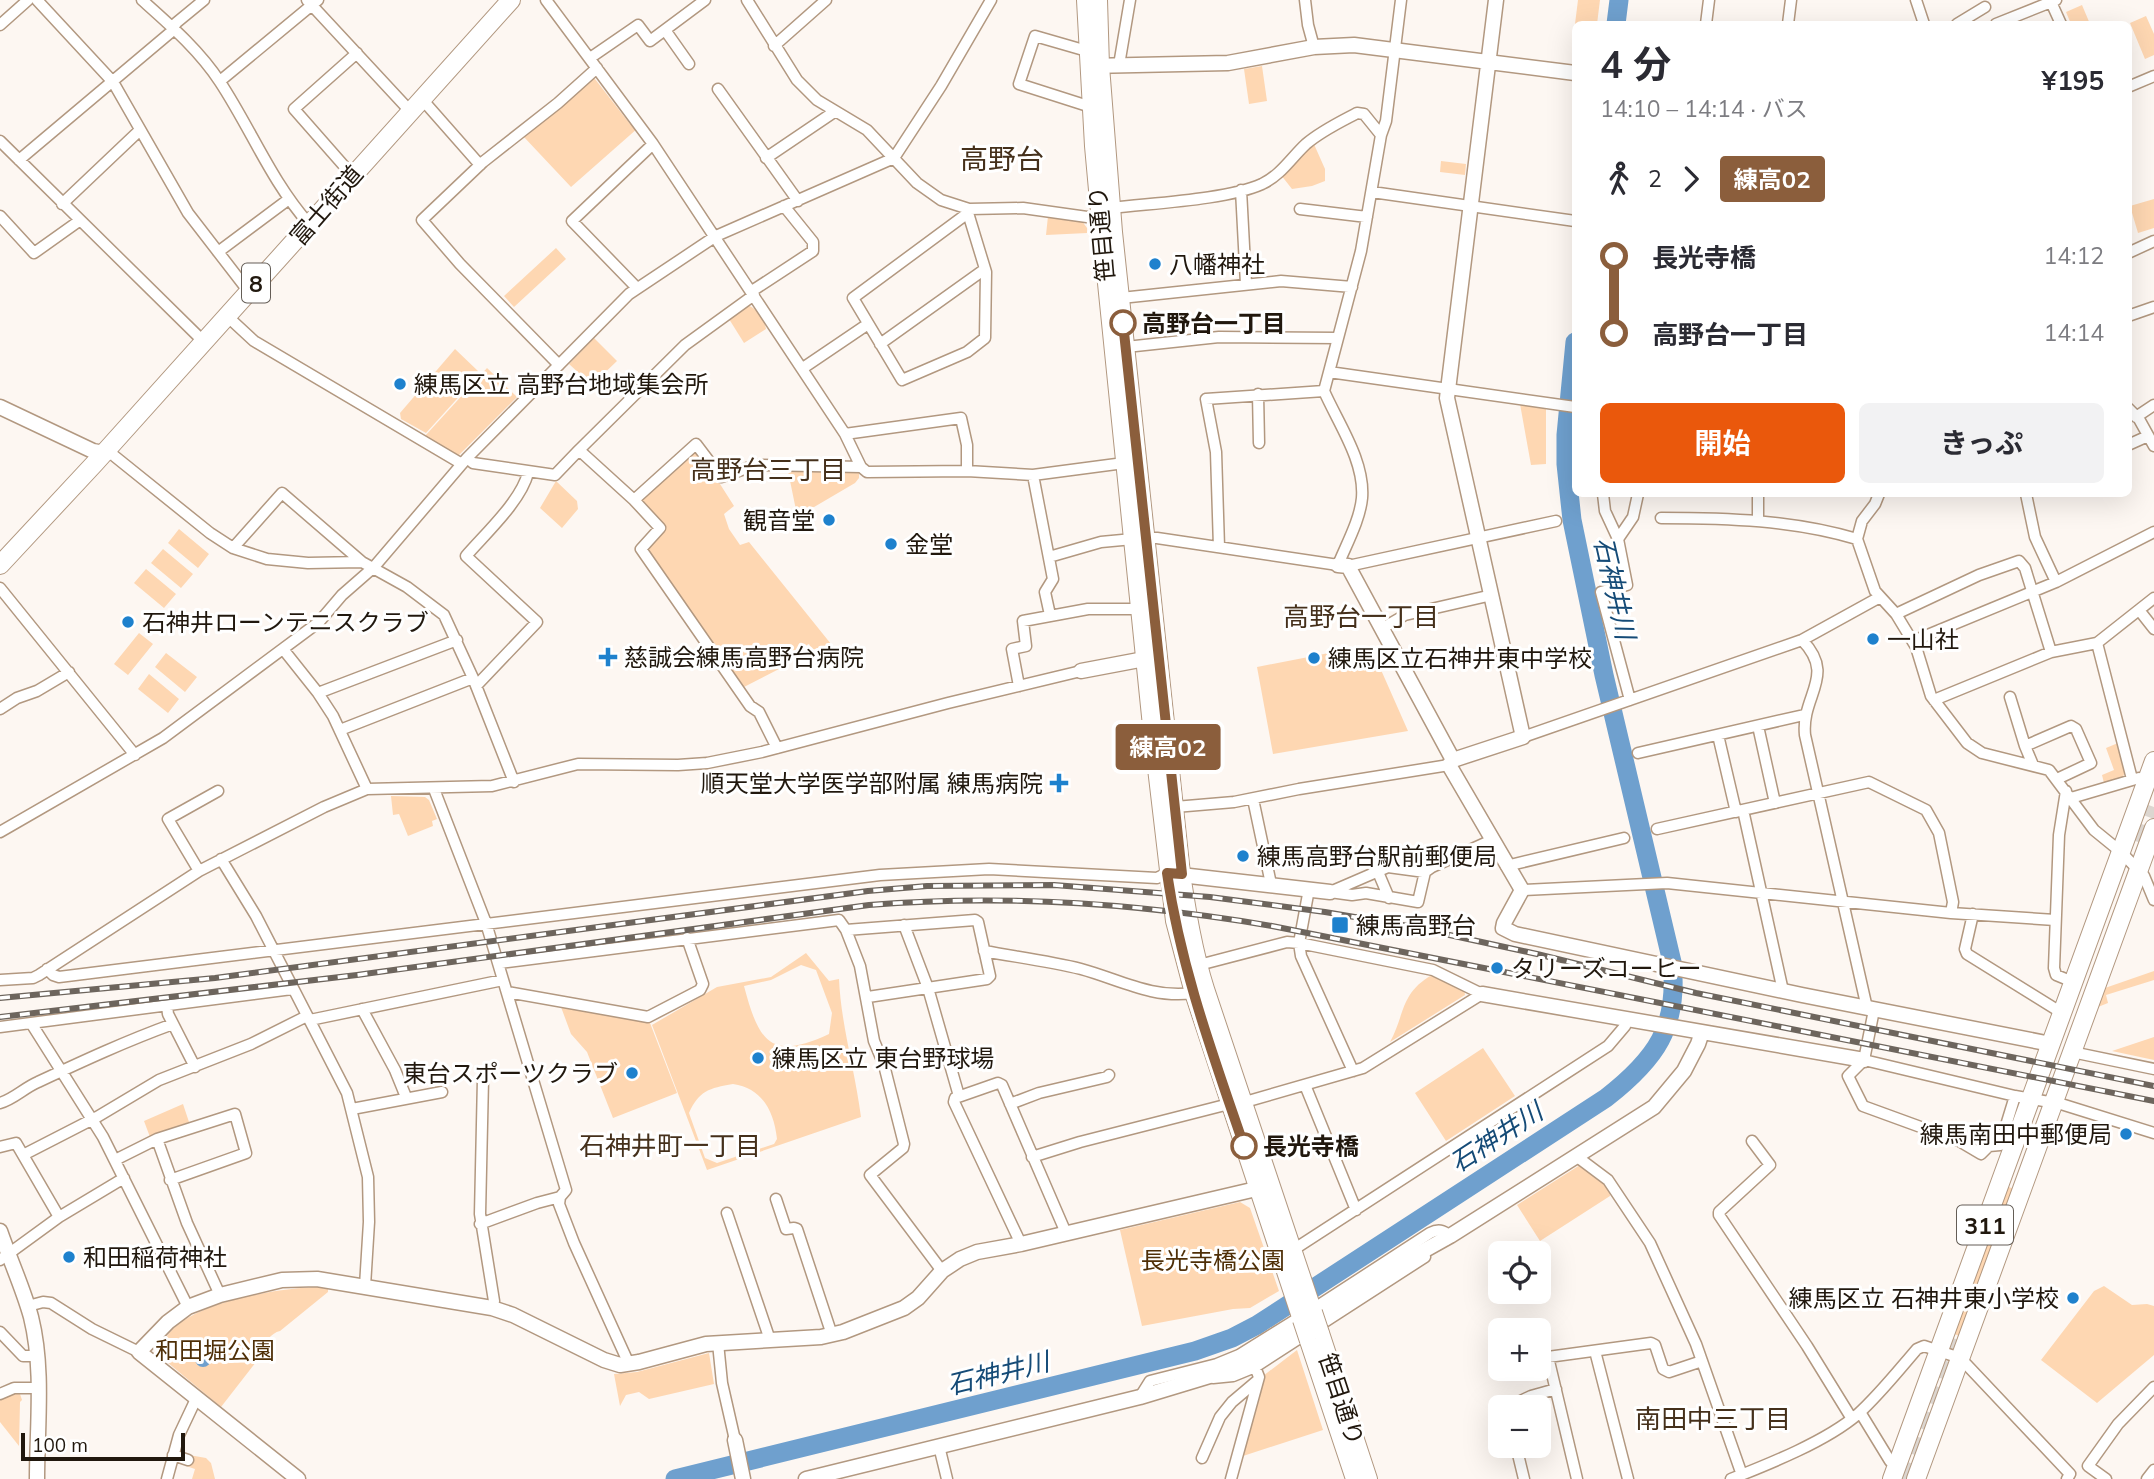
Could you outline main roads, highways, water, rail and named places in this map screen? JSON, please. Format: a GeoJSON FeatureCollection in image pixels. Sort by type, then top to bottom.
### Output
{"type":"FeatureCollection","features":[{"type":"Feature","properties":{"kind":"main road","name":"富士街道"},"geometry":{"type":"LineString","coordinates":[[0,565],[511,0]]}},
{"type":"Feature","properties":{"kind":"main road","name":"笹目通り"},"geometry":{"type":"LineString","coordinates":[[1085,0],[1106,212],[1124,463],[1140,538],[1140,609],[1152,657],[1175,807],[1174,921],[1193,993],[1237,1103]]}},
{"type":"Feature","properties":{"kind":"main road","name":"笹目通り"},"geometry":{"type":"LineString","coordinates":[[1099,0],[1092,61],[1091,107],[1121,298],[1140,538],[1175,874],[1237,1103],[1315,1337],[1369,1479]]}},
{"type":"Feature","properties":{"kind":"main road","name":"311"},"geometry":{"type":"LineString","coordinates":[[1895,1471],[1939,1351],[2023,1097],[2051,1044],[2120,852],[2139,780],[2154,761]]}},
{"type":"Feature","properties":{"kind":"main road"},"geometry":{"type":"LineString","coordinates":[[1916,1479],[2154,828]]}},
{"type":"Feature","properties":{"kind":"main road","name":"笹目通り"},"geometry":{"type":"LineString","coordinates":[[1265,1187],[1293,1250],[1295,1278]]}},
{"type":"Feature","properties":{"kind":"main road","name":"笹目通り"},"geometry":{"type":"LineString","coordinates":[[1315,1337],[1354,1479]]}},
{"type":"Feature","properties":{"kind":"water"},"geometry":{"type":"Polygon","coordinates":[[[203,1351],[209,1353],[209,1365],[203,1367],[197,1365],[195,1359],[197,1353],[203,1351]]]}},
{"type":"Feature","properties":{"kind":"waterway","name":"石神井川"},"geometry":{"type":"LineString","coordinates":[[1616,21],[1619,0]]}},
{"type":"Feature","properties":{"kind":"waterway","name":"石神井川"},"geometry":{"type":"LineString","coordinates":[[675,1479],[1195,1351],[1232,1338],[1257,1325],[1606,1098],[1651,1055],[1660,1040],[1672,1005],[1672,962],[1604,675],[1572,520],[1566,464],[1572,373]]}},
{"type":"Feature","properties":{"kind":"tunnel"},"geometry":{"type":"LineString","coordinates":[[2141,843],[2154,807]]}},
{"type":"Feature","properties":{"kind":"tunnel"},"geometry":{"type":"LineString","coordinates":[[1902,1479],[1953,1338]]}},
{"type":"Feature","properties":{"kind":"railway"},"geometry":{"type":"LineString","coordinates":[[0,998],[215,978],[868,891],[927,886],[1054,885],[1210,897],[1408,926],[1696,993],[2154,1086]]}},
{"type":"Feature","properties":{"kind":"railway"},"geometry":{"type":"LineString","coordinates":[[0,1017],[357,975],[869,905],[970,900],[1021,901],[1121,906],[1272,926],[2154,1101]]}},
{"type":"Feature","properties":{"kind":"place","name":"八幡神社"},"geometry":{"type":"Point","coordinates":[1155,264]}},
{"type":"Feature","properties":{"kind":"place","name":"高野台一丁目"},"geometry":{"type":"Point","coordinates":[1123,323]}},
{"type":"Feature","properties":{"kind":"place","name":"練馬区立 高野台地域集会所"},"geometry":{"type":"Point","coordinates":[400,384]}},
{"type":"Feature","properties":{"kind":"place","name":"観音堂"},"geometry":{"type":"Point","coordinates":[829,520]}},
{"type":"Feature","properties":{"kind":"place","name":"金堂"},"geometry":{"type":"Point","coordinates":[891,544]}},
{"type":"Feature","properties":{"kind":"place","name":"石神井ローンテニスクラブ"},"geometry":{"type":"Point","coordinates":[128,622]}},
{"type":"Feature","properties":{"kind":"place","name":"一山社"},"geometry":{"type":"Point","coordinates":[1873,639]}},
{"type":"Feature","properties":{"kind":"place","name":"慈誠会練馬高野台病院"},"geometry":{"type":"Point","coordinates":[608,657]}},
{"type":"Feature","properties":{"kind":"place","name":"練馬区立石神井東中学校"},"geometry":{"type":"Point","coordinates":[1314,658]}},
{"type":"Feature","properties":{"kind":"place","name":"順天堂大学医学部附属 練馬病院"},"geometry":{"type":"Point","coordinates":[1059,783]}},
{"type":"Feature","properties":{"kind":"place","name":"練馬高野台駅前郵便局"},"geometry":{"type":"Point","coordinates":[1243,856]}},
{"type":"Feature","properties":{"kind":"place","name":"練馬高野台"},"geometry":{"type":"Point","coordinates":[1340,925]}},
{"type":"Feature","properties":{"kind":"place","name":"タリーズコーヒー"},"geometry":{"type":"Point","coordinates":[1497,968]}},
{"type":"Feature","properties":{"kind":"place","name":"練馬区立 東台野球場"},"geometry":{"type":"Point","coordinates":[758,1058]}},
{"type":"Feature","properties":{"kind":"place","name":"東台スポーツクラブ"},"geometry":{"type":"Point","coordinates":[632,1073]}},
{"type":"Feature","properties":{"kind":"place","name":"練馬南田中郵便局"},"geometry":{"type":"Point","coordinates":[2126,1134]}},
{"type":"Feature","properties":{"kind":"place","name":"長光寺橋"},"geometry":{"type":"Point","coordinates":[1244,1146]}},
{"type":"Feature","properties":{"kind":"place","name":"和田稲荷神社"},"geometry":{"type":"Point","coordinates":[69,1257]}},
{"type":"Feature","properties":{"kind":"place","name":"練馬区立 石神井東小学校"},"geometry":{"type":"Point","coordinates":[2073,1298]}},
{"type":"Feature","properties":{"kind":"district","name":"高野台"},"geometry":{"type":"Point","coordinates":[1002,158]}},
{"type":"Feature","properties":{"kind":"district","name":"高野台三丁目"},"geometry":{"type":"Point","coordinates":[768,469]}},
{"type":"Feature","properties":{"kind":"district","name":"高野台一丁目"},"geometry":{"type":"Point","coordinates":[1361,616]}},
{"type":"Feature","properties":{"kind":"district","name":"石神井町一丁目"},"geometry":{"type":"Point","coordinates":[670,1145]}},
{"type":"Feature","properties":{"kind":"district","name":"南田中三丁目"},"geometry":{"type":"Point","coordinates":[1713,1418]}},
{"type":"Feature","properties":{"kind":"park label","name":"長光寺橋公園"},"geometry":{"type":"Point","coordinates":[1213,1260]}},
{"type":"Feature","properties":{"kind":"park label","name":"和田堀公園"},"geometry":{"type":"Point","coordinates":[215,1350]}}]}
